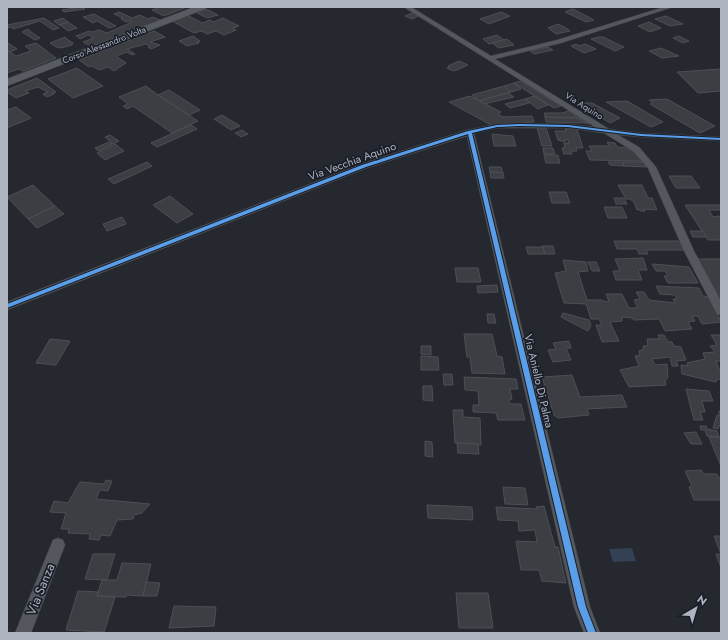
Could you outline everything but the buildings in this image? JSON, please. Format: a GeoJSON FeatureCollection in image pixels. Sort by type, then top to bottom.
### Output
{"type":"FeatureCollection","features":[{"type":"Feature","properties":{"kind":"main road","name":"Corso Alessandro Volta"},"geometry":{"type":"LineString","coordinates":[[7,83],[202,7]]}},
{"type":"Feature","properties":{"kind":"street","name":"Via Aquino"},"geometry":{"type":"LineString","coordinates":[[407,7],[636,149],[652,167],[689,251],[721,311]]}},
{"type":"Feature","properties":{"kind":"street"},"geometry":{"type":"LineString","coordinates":[[490,58],[559,42],[670,7]]}},
{"type":"Feature","properties":{"kind":"street","name":"Via Vecchia Aquino"},"geometry":{"type":"LineString","coordinates":[[7,306],[364,166],[470,132],[497,126],[568,126],[608,131],[721,139]]}},
{"type":"Feature","properties":{"kind":"street","name":"Via Aniello Di Palma"},"geometry":{"type":"LineString","coordinates":[[470,132],[582,607],[592,633]]}},
{"type":"Feature","properties":{"kind":"street","name":"Via Sanza"},"geometry":{"type":"LineString","coordinates":[[23,633],[58,545]]}},
{"type":"Feature","properties":{"kind":"water"},"geometry":{"type":"Polygon","coordinates":[[[632,548],[636,561],[613,562],[609,549],[632,548]]]}},
{"type":"Feature","properties":{"kind":"cycle path"},"geometry":{"type":"LineString","coordinates":[[7,306],[364,166],[470,132],[497,126],[568,126],[641,135],[721,139]]}},
{"type":"Feature","properties":{"kind":"cycle path"},"geometry":{"type":"LineString","coordinates":[[470,132],[582,607],[592,633]]}}]}
